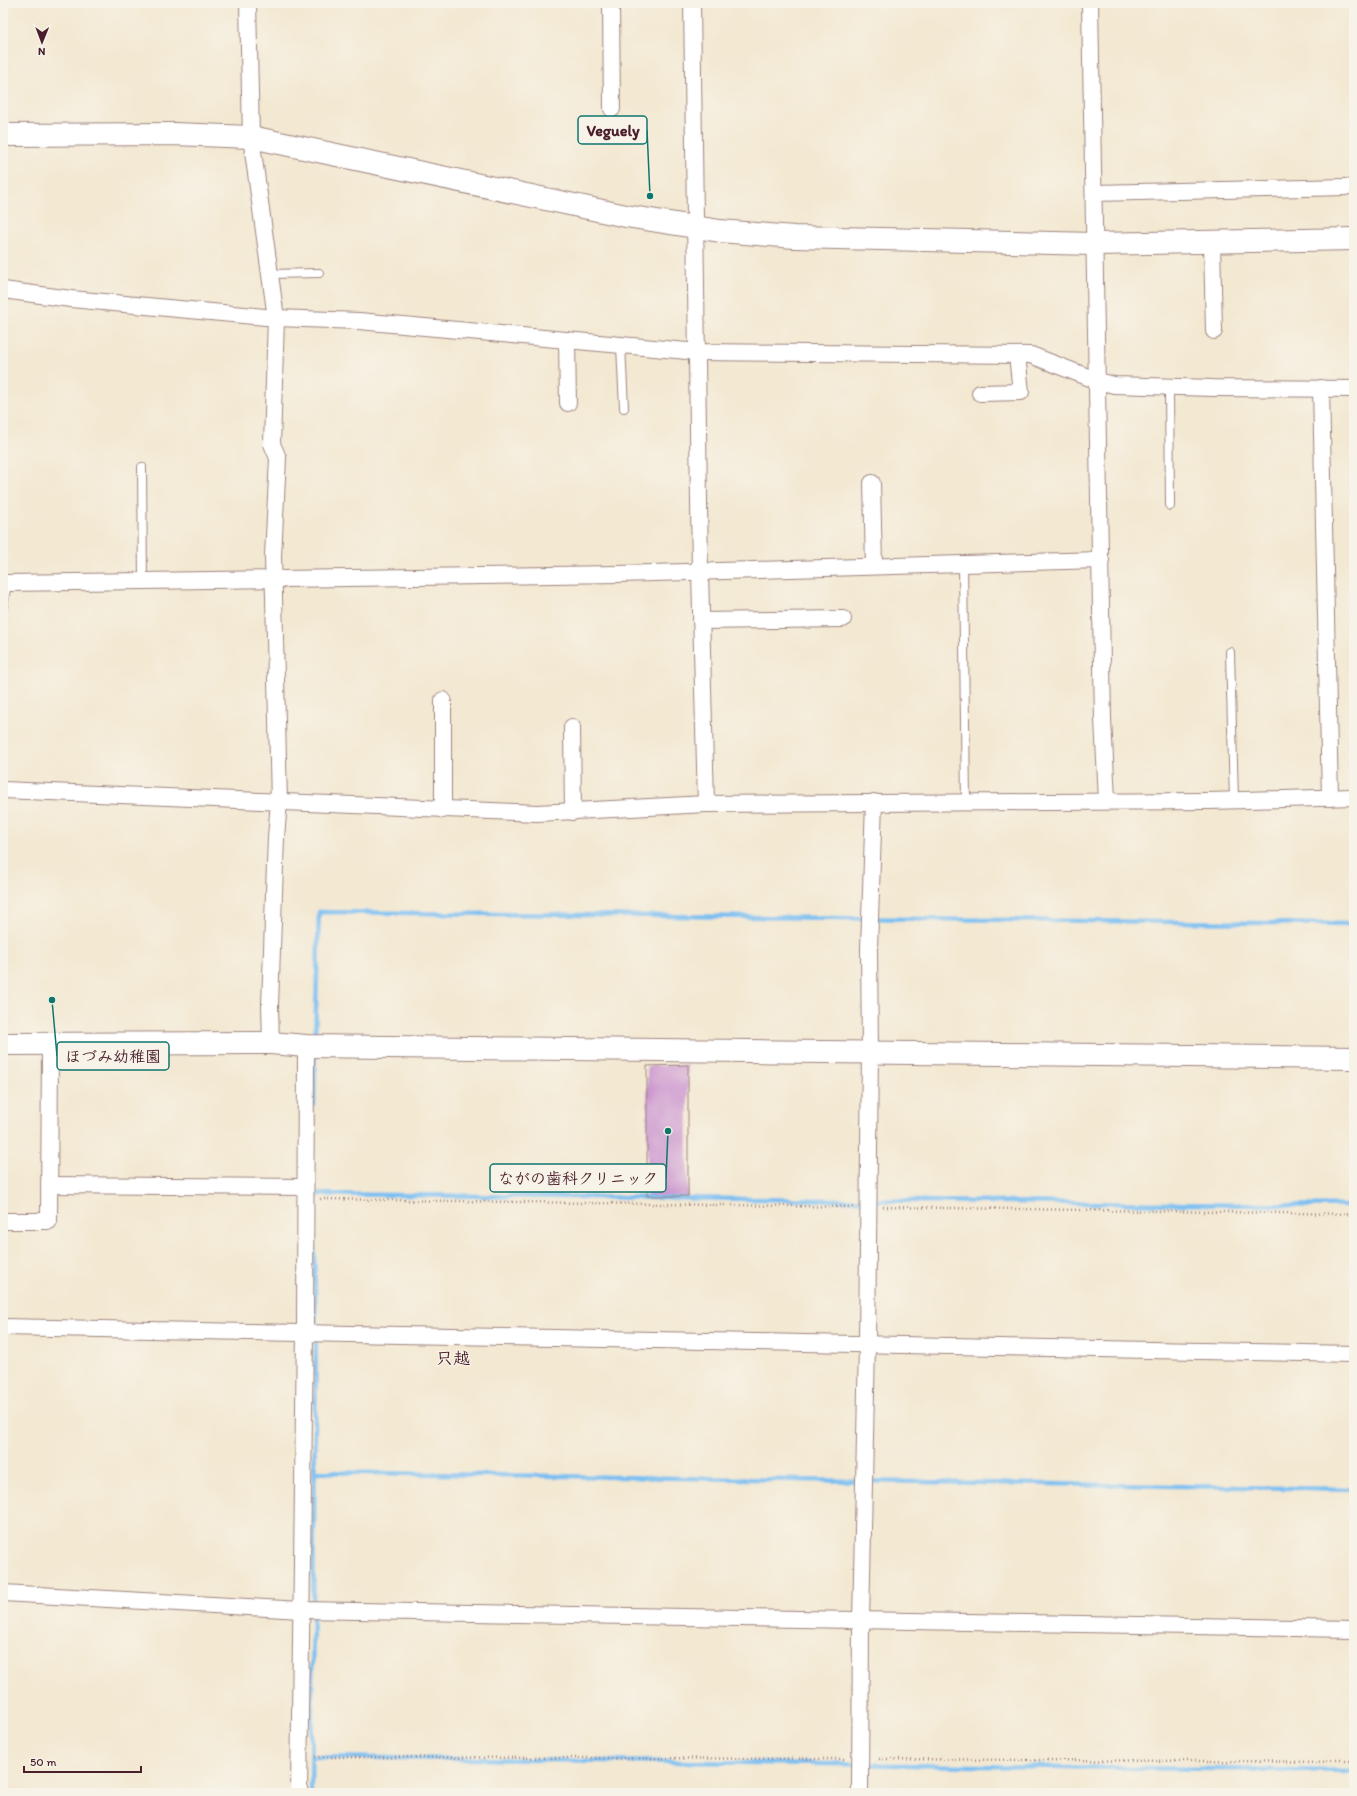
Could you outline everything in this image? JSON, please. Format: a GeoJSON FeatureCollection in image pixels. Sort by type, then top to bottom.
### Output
{"type":"FeatureCollection","features":[{"type":"Feature","properties":{"kind":"street"},"geometry":{"type":"LineString","coordinates":[[248,3],[251,137],[276,318],[272,444],[278,458],[273,556],[279,802],[276,837],[270,1005],[271,1043]]}},
{"type":"Feature","properties":{"kind":"street"},"geometry":{"type":"LineString","coordinates":[[611,3],[612,109]]}},
{"type":"Feature","properties":{"kind":"street"},"geometry":{"type":"LineString","coordinates":[[692,3],[700,572],[706,804]]}},
{"type":"Feature","properties":{"kind":"street"},"geometry":{"type":"LineString","coordinates":[[1090,3],[1103,719],[1107,800]]}},
{"type":"Feature","properties":{"kind":"street"},"geometry":{"type":"LineString","coordinates":[[3,135],[167,134],[251,137],[626,216],[695,227],[794,237],[1095,244],[1354,239]]}},
{"type":"Feature","properties":{"kind":"street"},"geometry":{"type":"LineString","coordinates":[[1094,193],[1346,187]]}},
{"type":"Feature","properties":{"kind":"street"},"geometry":{"type":"LineString","coordinates":[[1212,242],[1214,331]]}},
{"type":"Feature","properties":{"kind":"street"},"geometry":{"type":"LineString","coordinates":[[3,290],[71,299],[276,318],[359,321],[698,352],[1031,355],[1098,381],[1114,385],[1354,389]]}},
{"type":"Feature","properties":{"kind":"street"},"geometry":{"type":"LineString","coordinates":[[567,341],[568,403]]}},
{"type":"Feature","properties":{"kind":"street"},"geometry":{"type":"LineString","coordinates":[[980,393],[1021,392],[1017,355]]}},
{"type":"Feature","properties":{"kind":"street"},"geometry":{"type":"LineString","coordinates":[[1321,388],[1330,798]]}},
{"type":"Feature","properties":{"kind":"street"},"geometry":{"type":"LineString","coordinates":[[872,483],[874,566]]}},
{"type":"Feature","properties":{"kind":"street"},"geometry":{"type":"LineString","coordinates":[[6,583],[700,572],[1101,560]]}},
{"type":"Feature","properties":{"kind":"street"},"geometry":{"type":"LineString","coordinates":[[701,621],[843,619]]}},
{"type":"Feature","properties":{"kind":"street"},"geometry":{"type":"LineString","coordinates":[[443,700],[443,810]]}},
{"type":"Feature","properties":{"kind":"street"},"geometry":{"type":"LineString","coordinates":[[572,727],[573,812]]}},
{"type":"Feature","properties":{"kind":"street"},"geometry":{"type":"LineString","coordinates":[[3,790],[537,814],[706,804],[1234,800],[1354,797]]}},
{"type":"Feature","properties":{"kind":"street"},"geometry":{"type":"LineString","coordinates":[[860,1793],[861,1621],[868,1345],[870,1052],[869,948],[874,802]]}},
{"type":"Feature","properties":{"kind":"street"},"geometry":{"type":"LineString","coordinates":[[3,1044],[271,1043],[306,1046],[1354,1058]]}},
{"type":"Feature","properties":{"kind":"street"},"geometry":{"type":"LineString","coordinates":[[3,1220],[49,1221],[50,1045]]}},
{"type":"Feature","properties":{"kind":"street"},"geometry":{"type":"LineString","coordinates":[[299,1793],[305,1332],[306,1046]]}},
{"type":"Feature","properties":{"kind":"street"},"geometry":{"type":"LineString","coordinates":[[49,1185],[305,1193]]}},
{"type":"Feature","properties":{"kind":"street"},"geometry":{"type":"LineString","coordinates":[[3,1327],[1354,1354]]}},
{"type":"Feature","properties":{"kind":"street"},"geometry":{"type":"LineString","coordinates":[[3,1593],[301,1610],[1354,1629]]}},
{"type":"Feature","properties":{"kind":"lane"},"geometry":{"type":"LineString","coordinates":[[269,274],[319,273]]}},
{"type":"Feature","properties":{"kind":"lane"},"geometry":{"type":"LineString","coordinates":[[621,346],[624,408]]}},
{"type":"Feature","properties":{"kind":"lane"},"geometry":{"type":"LineString","coordinates":[[1169,387],[1170,506]]}},
{"type":"Feature","properties":{"kind":"lane"},"geometry":{"type":"LineString","coordinates":[[142,467],[143,581]]}},
{"type":"Feature","properties":{"kind":"lane"},"geometry":{"type":"LineString","coordinates":[[963,564],[966,802]]}},
{"type":"Feature","properties":{"kind":"lane"},"geometry":{"type":"LineString","coordinates":[[3,606],[6,583]]}},
{"type":"Feature","properties":{"kind":"lane"},"geometry":{"type":"LineString","coordinates":[[1230,652],[1234,800]]}},
{"type":"Feature","properties":{"kind":"path"},"geometry":{"type":"LineString","coordinates":[[305,1193],[861,1207]]}},
{"type":"Feature","properties":{"kind":"path"},"geometry":{"type":"LineString","coordinates":[[877,1207],[1354,1214]]}},
{"type":"Feature","properties":{"kind":"path"},"geometry":{"type":"LineString","coordinates":[[299,1756],[853,1759]]}},
{"type":"Feature","properties":{"kind":"path"},"geometry":{"type":"LineString","coordinates":[[868,1759],[1354,1762]]}},
{"type":"Feature","properties":{"kind":"building"},"geometry":{"type":"Polygon","coordinates":[[[688,1065],[688,1196],[647,1196],[647,1066],[688,1065]]]}},
{"type":"Feature","properties":{"kind":"waterway"},"geometry":{"type":"LineString","coordinates":[[315,1039],[319,912],[1354,924]]}},
{"type":"Feature","properties":{"kind":"waterway"},"geometry":{"type":"LineString","coordinates":[[314,1105],[315,1051]]}},
{"type":"Feature","properties":{"kind":"waterway"},"geometry":{"type":"LineString","coordinates":[[313,1194],[1354,1206]]}},
{"type":"Feature","properties":{"kind":"waterway"},"geometry":{"type":"LineString","coordinates":[[311,1793],[316,1332],[313,1215]]}},
{"type":"Feature","properties":{"kind":"waterway"},"geometry":{"type":"LineString","coordinates":[[314,1472],[1354,1489]]}},
{"type":"Feature","properties":{"kind":"waterway"},"geometry":{"type":"LineString","coordinates":[[311,1757],[1354,1771]]}},
{"type":"Feature","properties":{"kind":"place","name":"Veguely"},"geometry":{"type":"Point","coordinates":[650,196]}},
{"type":"Feature","properties":{"kind":"place","name":"ほづみ幼稚園"},"geometry":{"type":"Point","coordinates":[52,1000]}},
{"type":"Feature","properties":{"kind":"place","name":"ながの歯科クリニック"},"geometry":{"type":"Point","coordinates":[668,1131]}},
{"type":"Feature","properties":{"kind":"district","name":"只越"},"geometry":{"type":"Point","coordinates":[453,1358]}}]}
